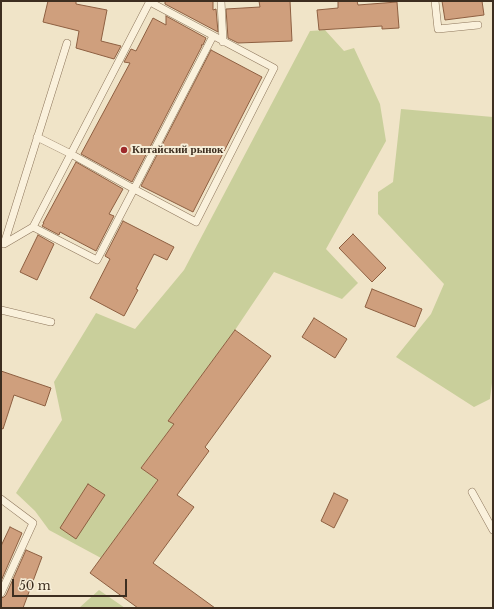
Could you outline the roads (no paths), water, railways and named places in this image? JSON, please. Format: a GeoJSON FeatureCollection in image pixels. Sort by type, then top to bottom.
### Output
{"type":"FeatureCollection","features":[{"type":"Feature","properties":{"kind":"lane"},"geometry":{"type":"LineString","coordinates":[[3,244],[33,227],[71,154],[150,1],[223,42],[274,68],[196,222],[71,154],[37,137]]}},
{"type":"Feature","properties":{"kind":"lane"},"geometry":{"type":"LineString","coordinates":[[221,1],[223,42]]}},
{"type":"Feature","properties":{"kind":"lane"},"geometry":{"type":"LineString","coordinates":[[435,1],[438,29],[478,25]]}},
{"type":"Feature","properties":{"kind":"lane"},"geometry":{"type":"LineString","coordinates":[[33,227],[97,260],[213,36]]}},
{"type":"Feature","properties":{"kind":"lane"},"geometry":{"type":"LineString","coordinates":[[3,244],[67,43]]}},
{"type":"Feature","properties":{"kind":"lane"},"geometry":{"type":"LineString","coordinates":[[1,310],[52,322]]}},
{"type":"Feature","properties":{"kind":"lane"},"geometry":{"type":"LineString","coordinates":[[472,492],[493,530]]}},
{"type":"Feature","properties":{"kind":"lane"},"geometry":{"type":"LineString","coordinates":[[1,499],[33,523],[1,593]]}},
{"type":"Feature","properties":{"kind":"place","name":"Китайский рынок"},"geometry":{"type":"Point","coordinates":[124,150]}}]}
